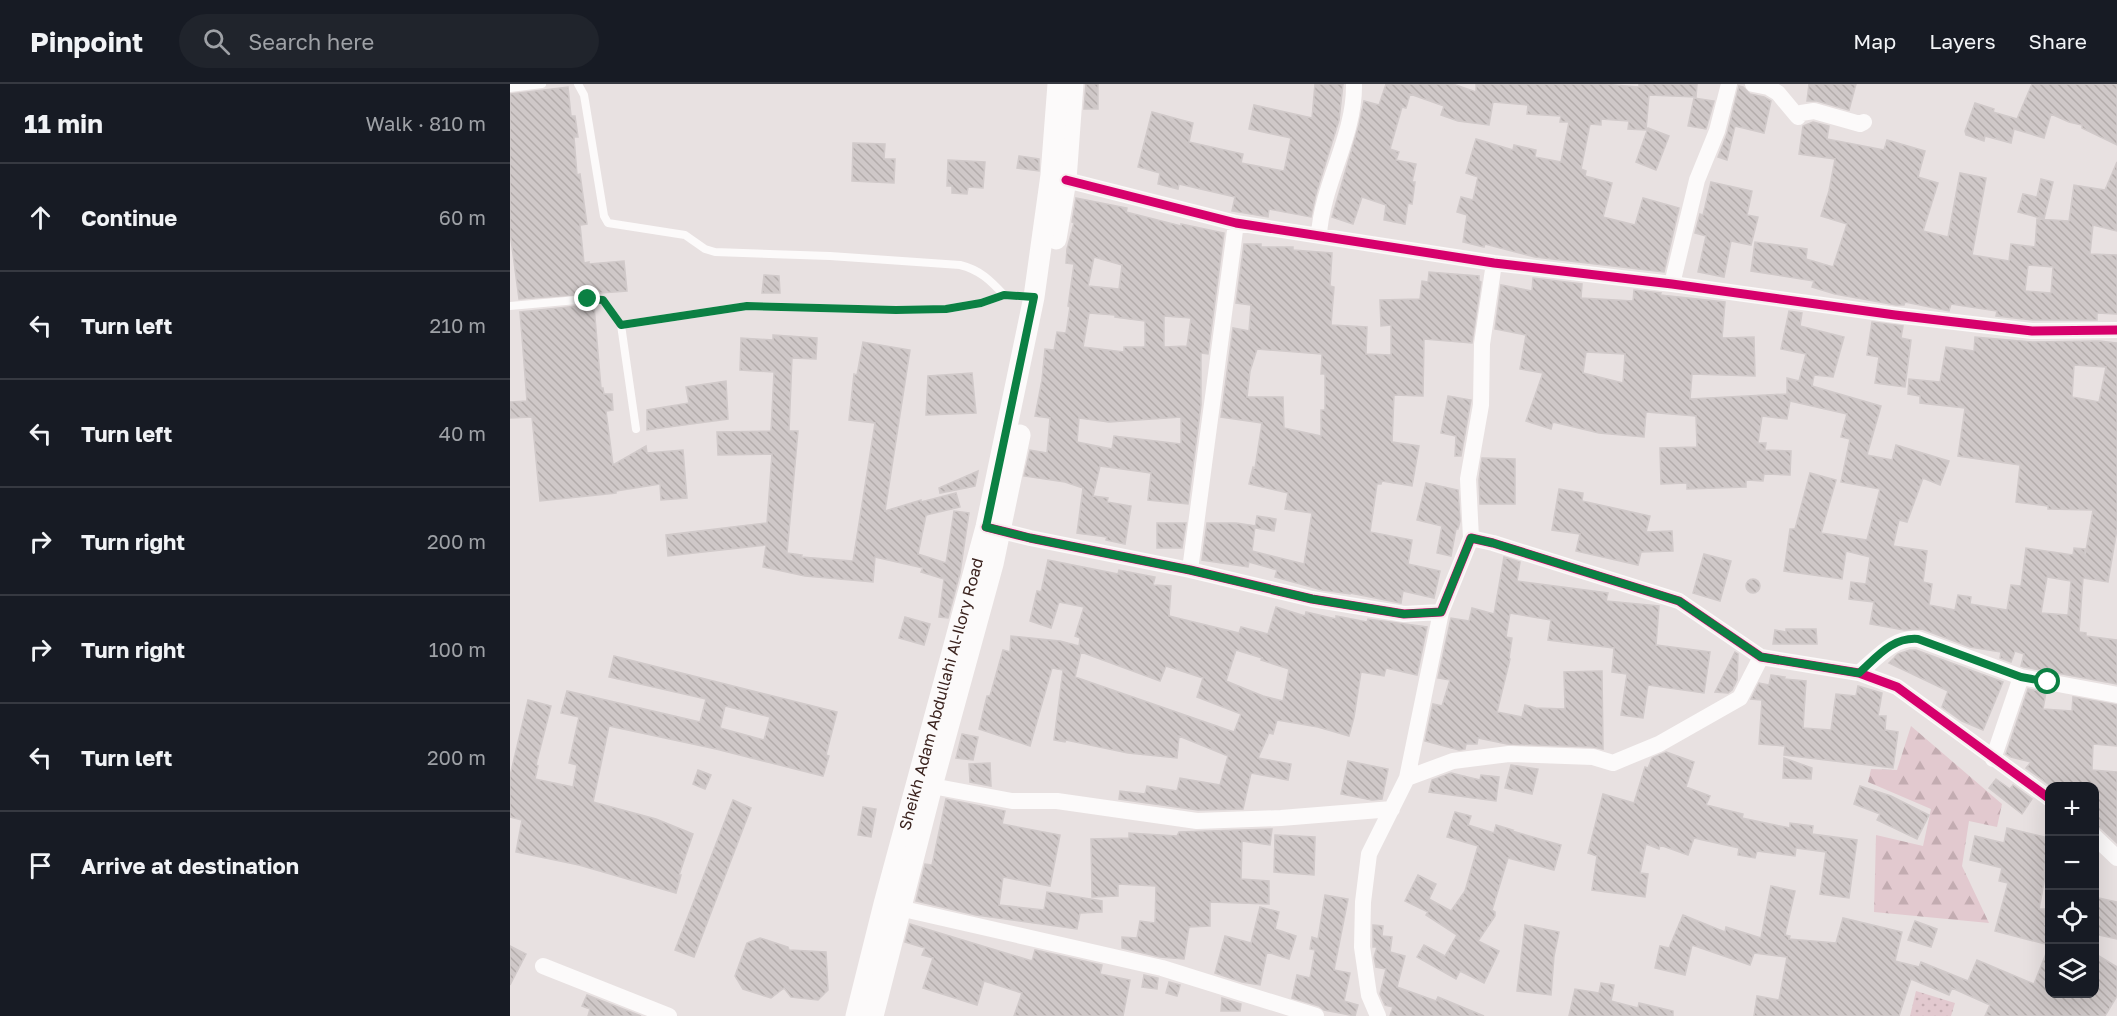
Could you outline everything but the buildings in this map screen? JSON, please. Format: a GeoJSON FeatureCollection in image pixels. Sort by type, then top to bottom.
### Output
{"type":"FeatureCollection","features":[{"type":"Feature","properties":{"kind":"street","name":"Sheikh Adam Abdullahi Al-Ilory Road"},"geometry":{"type":"LineString","coordinates":[[856,1016],[884,904],[994,529],[1034,297],[1051,175],[1058,84]]}},
{"type":"Feature","properties":{"kind":"street","name":"Sheikh Adam Abdullahi Al-Ilory Road"},"geometry":{"type":"LineString","coordinates":[[873,1016],[932,786],[1046,299],[1066,180],[1073,84]]}},
{"type":"Feature","properties":{"kind":"street"},"geometry":{"type":"LineString","coordinates":[[1319,235],[1320,217],[1348,128],[1354,84]]}},
{"type":"Feature","properties":{"kind":"street"},"geometry":{"type":"LineString","coordinates":[[1672,284],[1697,180],[1717,131],[1729,84]]}},
{"type":"Feature","properties":{"kind":"street"},"geometry":{"type":"LineString","coordinates":[[1753,84],[1768,87],[1778,93],[1798,117],[1801,113],[1814,111],[1860,124],[1864,122]]}},
{"type":"Feature","properties":{"kind":"street"},"geometry":{"type":"LineString","coordinates":[[1066,180],[1236,223],[1494,263],[2032,331],[2117,330]]}},
{"type":"Feature","properties":{"kind":"street"},"geometry":{"type":"LineString","coordinates":[[1190,570],[1236,223]]}},
{"type":"Feature","properties":{"kind":"street"},"geometry":{"type":"LineString","coordinates":[[1378,1016],[1370,995],[1362,947],[1363,902],[1370,854],[1407,778],[1441,612],[1471,538],[1468,479],[1482,405],[1482,344],[1494,263]]}},
{"type":"Feature","properties":{"kind":"street"},"geometry":{"type":"LineString","coordinates":[[994,529],[1190,570],[1312,599],[1404,614],[1441,612]]}},
{"type":"Feature","properties":{"kind":"street"},"geometry":{"type":"LineString","coordinates":[[1471,538],[1679,601],[1761,657],[1859,673],[1897,687],[2045,796]]}},
{"type":"Feature","properties":{"kind":"street"},"geometry":{"type":"LineString","coordinates":[[1859,673],[1895,642],[1906,638],[1918,639],[2021,677],[2117,695]]}},
{"type":"Feature","properties":{"kind":"street"},"geometry":{"type":"LineString","coordinates":[[1407,778],[1453,761],[1509,754],[1593,757],[1613,763],[1659,744],[1740,698],[1761,657]]}},
{"type":"Feature","properties":{"kind":"street"},"geometry":{"type":"LineString","coordinates":[[1993,759],[2021,677]]}},
{"type":"Feature","properties":{"kind":"street"},"geometry":{"type":"LineString","coordinates":[[932,786],[1011,801],[1057,801],[1197,822],[1392,809]]}},
{"type":"Feature","properties":{"kind":"street"},"geometry":{"type":"LineString","coordinates":[[2099,841],[2117,858]]}},
{"type":"Feature","properties":{"kind":"street"},"geometry":{"type":"LineString","coordinates":[[899,908],[1162,968],[1316,1016]]}},
{"type":"Feature","properties":{"kind":"street"},"geometry":{"type":"LineString","coordinates":[[543,966],[669,1016]]}},
{"type":"Feature","properties":{"kind":"lane"},"geometry":{"type":"LineString","coordinates":[[510,88],[542,84]]}},
{"type":"Feature","properties":{"kind":"lane"},"geometry":{"type":"LineString","coordinates":[[578,84],[584,95],[604,216],[608,223],[685,235],[705,249],[725,253],[830,256],[960,265],[983,274],[1004,295]]}},
{"type":"Feature","properties":{"kind":"lane"},"geometry":{"type":"LineString","coordinates":[[621,325],[747,306],[946,309],[981,303],[1004,295],[1034,297]]}},
{"type":"Feature","properties":{"kind":"lane"},"geometry":{"type":"LineString","coordinates":[[510,306],[603,300],[621,325],[636,429]]}},
{"type":"Feature","properties":{"kind":"green space"},"geometry":{"type":"Polygon","coordinates":[[[1911,726],[2002,804],[1997,827],[1969,821],[1962,866],[1989,923],[1874,912],[1876,835],[1923,846],[1931,809],[1868,782],[1871,769],[1897,770],[1911,726]]]}},
{"type":"Feature","properties":{"kind":"green space"},"geometry":{"type":"Polygon","coordinates":[[[1916,991],[1955,1003],[1951,1016],[1910,1016],[1916,991]]]}},
{"type":"Feature","properties":{"kind":"cycle path"},"geometry":{"type":"LineString","coordinates":[[1066,180],[1236,223],[1494,263],[2032,331],[2117,330]]}},
{"type":"Feature","properties":{"kind":"cycle path"},"geometry":{"type":"LineString","coordinates":[[986,527],[1190,570],[1312,599],[1404,614],[1441,612],[1471,538],[1493,543],[1679,601],[1761,657],[1859,673],[1897,687],[2045,795]]}},
{"type":"Feature","properties":{"kind":"route"},"geometry":{"type":"LineString","coordinates":[[588,299],[603,300],[621,325],[747,306],[946,309],[981,303],[1004,295],[1034,297],[986,527],[1190,570],[1312,599],[1404,614],[1441,612],[1471,538],[1679,601],[1761,657],[1859,673],[1895,642],[1906,638],[1918,639],[2021,677],[2048,682]]}}]}
